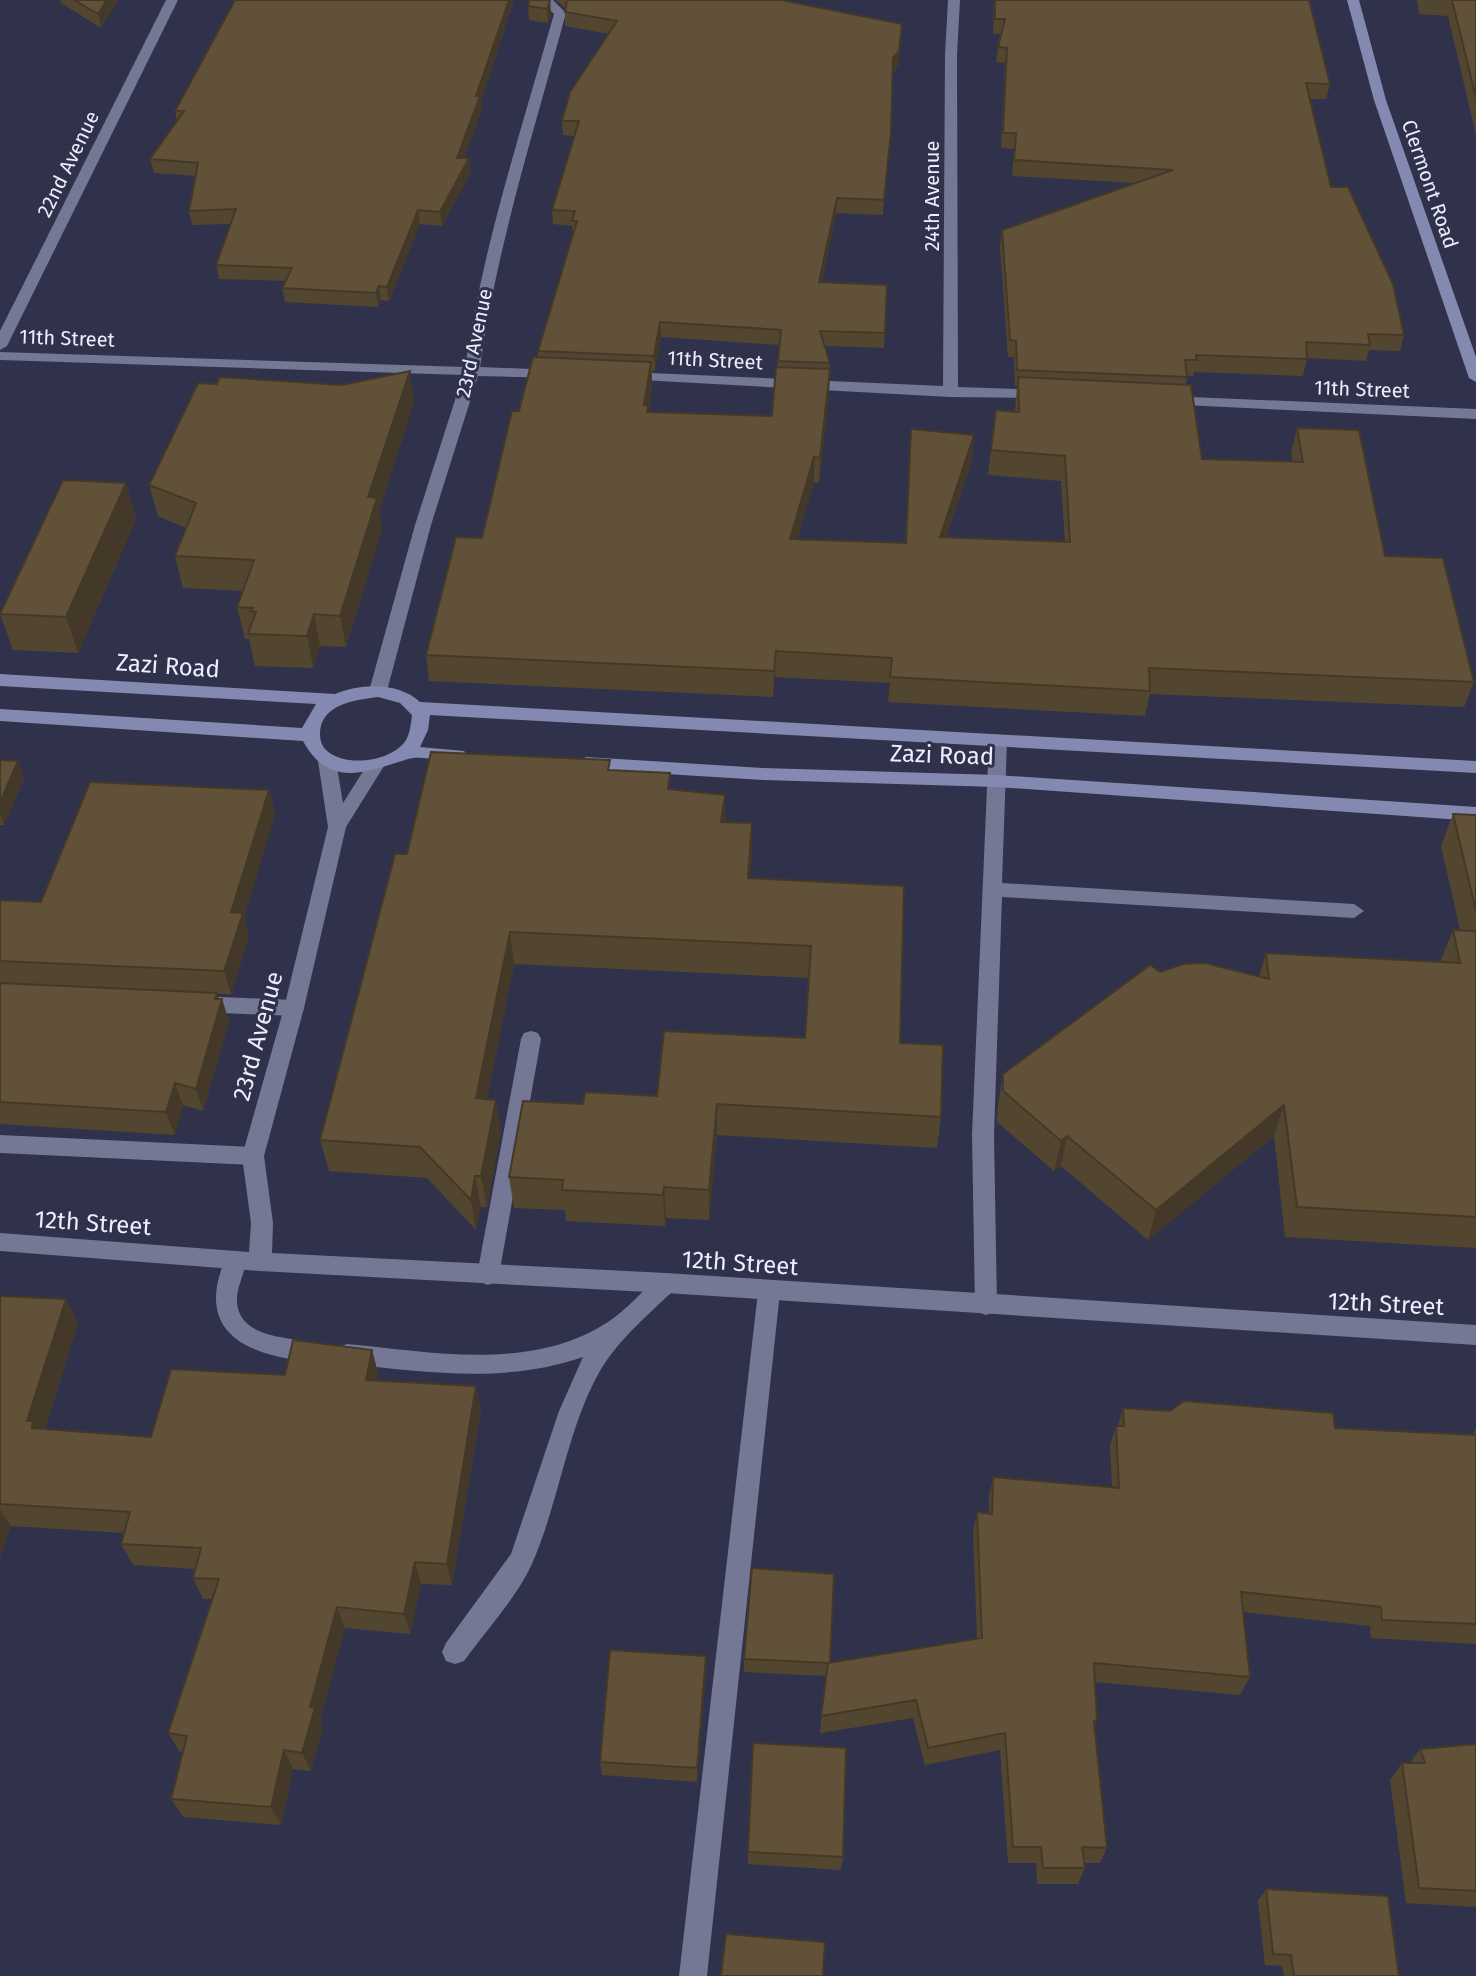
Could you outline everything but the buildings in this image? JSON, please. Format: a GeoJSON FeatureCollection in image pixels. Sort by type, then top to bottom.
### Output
{"type":"FeatureCollection","features":[{"type":"Feature","properties":{"kind":"street","name":"22nd Avenue"},"geometry":{"type":"LineString","coordinates":[[0,346],[172,0]]}},
{"type":"Feature","properties":{"kind":"street","name":"23rd Avenue"},"geometry":{"type":"LineString","coordinates":[[378,691],[423,525],[472,372],[482,301],[524,134],[560,13],[546,0]]}},
{"type":"Feature","properties":{"kind":"street","name":"24th Avenue"},"geometry":{"type":"LineString","coordinates":[[950,392],[951,55],[954,0]]}},
{"type":"Feature","properties":{"kind":"street","name":"Clermont Road"},"geometry":{"type":"LineString","coordinates":[[1353,0],[1380,100],[1476,378]]}},
{"type":"Feature","properties":{"kind":"street","name":"11th Street"},"geometry":{"type":"LineString","coordinates":[[0,356],[572,375]]}},
{"type":"Feature","properties":{"kind":"street","name":"11th Street"},"geometry":{"type":"LineString","coordinates":[[618,376],[1064,396]]}},
{"type":"Feature","properties":{"kind":"street","name":"11th Street"},"geometry":{"type":"LineString","coordinates":[[1155,400],[1476,414]]}},
{"type":"Feature","properties":{"kind":"street","name":"Zazi Road"},"geometry":{"type":"LineString","coordinates":[[0,680],[333,699]]}},
{"type":"Feature","properties":{"kind":"street"},"geometry":{"type":"LineString","coordinates":[[407,752],[420,732],[421,714],[406,699],[378,691],[333,699],[315,715],[308,735],[316,752],[340,766],[375,766],[407,752],[480,756]]}},
{"type":"Feature","properties":{"kind":"street","name":"Zazi Road"},"geometry":{"type":"LineString","coordinates":[[415,708],[1476,767]]}},
{"type":"Feature","properties":{"kind":"street"},"geometry":{"type":"LineString","coordinates":[[0,715],[308,735]]}},
{"type":"Feature","properties":{"kind":"street"},"geometry":{"type":"LineString","coordinates":[[986,1305],[983,1135],[998,741]]}},
{"type":"Feature","properties":{"kind":"street","name":"23rd Avenue"},"geometry":{"type":"LineString","coordinates":[[327,761],[337,827]]}},
{"type":"Feature","properties":{"kind":"street","name":"Zazi Road"},"geometry":{"type":"LineString","coordinates":[[568,762],[763,774],[997,781],[1476,814]]}},
{"type":"Feature","properties":{"kind":"street","name":"23rd Avenue"},"geometry":{"type":"LineString","coordinates":[[260,1262],[262,1223],[253,1156],[294,1008],[337,827],[375,766]]}},
{"type":"Feature","properties":{"kind":"street"},"geometry":{"type":"LineString","coordinates":[[991,889],[1354,911]]}},
{"type":"Feature","properties":{"kind":"street"},"geometry":{"type":"LineString","coordinates":[[170,1003],[294,1008]]}},
{"type":"Feature","properties":{"kind":"street"},"geometry":{"type":"LineString","coordinates":[[488,1275],[531,1039]]}},
{"type":"Feature","properties":{"kind":"street"},"geometry":{"type":"LineString","coordinates":[[0,1144],[253,1156]]}},
{"type":"Feature","properties":{"kind":"street","name":"12th Street"},"geometry":{"type":"LineString","coordinates":[[0,1242],[260,1262],[666,1283],[1476,1335]]}},
{"type":"Feature","properties":{"kind":"street"},"geometry":{"type":"LineString","coordinates":[[236,1260],[226,1304],[232,1320],[245,1333],[285,1349],[464,1363],[507,1363],[560,1357],[616,1329]]}},
{"type":"Feature","properties":{"kind":"street"},"geometry":{"type":"LineString","coordinates":[[455,1652],[520,1562],[537,1520],[571,1411],[591,1365],[616,1329],[666,1283]]}},
{"type":"Feature","properties":{"kind":"street"},"geometry":{"type":"LineString","coordinates":[[693,1976],[769,1292]]}}]}
